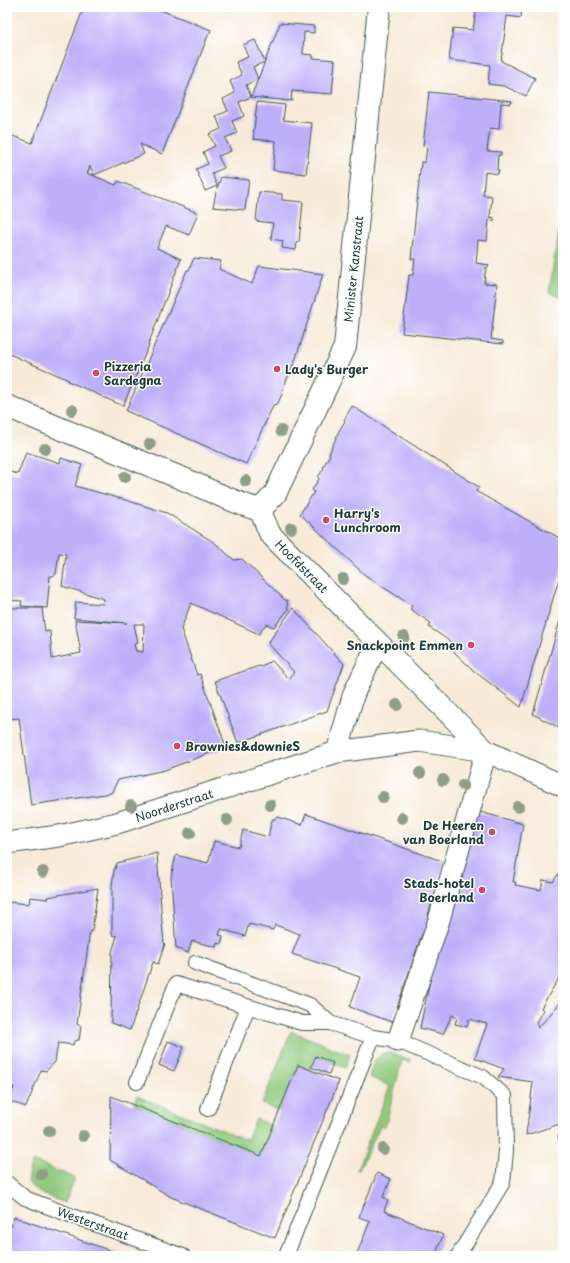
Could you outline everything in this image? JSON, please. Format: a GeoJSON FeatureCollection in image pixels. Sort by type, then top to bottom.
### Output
{"type":"FeatureCollection","features":[{"type":"Feature","properties":{"kind":"street","name":"Minister Kanstraat"},"geometry":{"type":"LineString","coordinates":[[260,510],[275,494],[345,347],[379,7]]}},
{"type":"Feature","properties":{"kind":"street"},"geometry":{"type":"LineString","coordinates":[[7,406],[186,480],[242,505],[260,510]]}},
{"type":"Feature","properties":{"kind":"street","name":"Hoofdstraat"},"geometry":{"type":"LineString","coordinates":[[260,510],[272,536],[486,751],[563,786]]}},
{"type":"Feature","properties":{"kind":"street"},"geometry":{"type":"LineString","coordinates":[[337,752],[354,693],[378,643]]}},
{"type":"Feature","properties":{"kind":"street","name":"Noorderstraat"},"geometry":{"type":"LineString","coordinates":[[7,843],[59,836],[117,823],[337,752],[418,741],[486,751]]}},
{"type":"Feature","properties":{"kind":"street"},"geometry":{"type":"LineString","coordinates":[[398,1041],[440,920],[486,751]]}},
{"type":"Feature","properties":{"kind":"lane"},"geometry":{"type":"LineString","coordinates":[[195,963],[310,1005],[330,1023]]}},
{"type":"Feature","properties":{"kind":"lane"},"geometry":{"type":"LineString","coordinates":[[137,1082],[176,984],[302,1023],[330,1023],[373,1037],[398,1041],[483,1077],[506,1096],[506,1151],[504,1182],[458,1256]]}},
{"type":"Feature","properties":{"kind":"lane"},"geometry":{"type":"LineString","coordinates":[[208,1109],[248,1007]]}},
{"type":"Feature","properties":{"kind":"lane"},"geometry":{"type":"LineString","coordinates":[[286,1256],[373,1037]]}},
{"type":"Feature","properties":{"kind":"lane","name":"Westerstraat"},"geometry":{"type":"LineString","coordinates":[[7,1183],[25,1198],[183,1256]]}},
{"type":"Feature","properties":{"kind":"green space"},"geometry":{"type":"Polygon","coordinates":[[[563,205],[563,298],[549,292],[563,205]]]}},
{"type":"Feature","properties":{"kind":"green space"},"geometry":{"type":"Polygon","coordinates":[[[291,1031],[350,1055],[345,1068],[316,1056],[310,1069],[298,1065],[279,1111],[262,1104],[291,1031]]]}},
{"type":"Feature","properties":{"kind":"green space"},"geometry":{"type":"Polygon","coordinates":[[[391,1053],[411,1060],[410,1062],[402,1060],[385,1127],[380,1126],[359,1170],[357,1170],[390,1086],[369,1077],[376,1059],[381,1054],[391,1053]]]}},
{"type":"Feature","properties":{"kind":"green space"},"geometry":{"type":"Polygon","coordinates":[[[137,1096],[247,1140],[256,1119],[273,1126],[261,1156],[134,1105],[137,1096]]]}},
{"type":"Feature","properties":{"kind":"green space"},"geometry":{"type":"Polygon","coordinates":[[[33,1161],[75,1178],[65,1203],[42,1194],[31,1186],[28,1176],[33,1161]]]}},
{"type":"Feature","properties":{"kind":"building"},"geometry":{"type":"Polygon","coordinates":[[[84,7],[153,7],[211,30],[162,154],[140,144],[144,154],[94,175],[90,166],[87,173],[116,185],[118,181],[198,213],[189,235],[166,226],[157,248],[181,259],[149,345],[123,406],[68,381],[69,380],[7,353],[7,134],[32,143],[84,7]]]}},
{"type":"Feature","properties":{"kind":"building"},"geometry":{"type":"Polygon","coordinates":[[[472,7],[522,7],[521,18],[507,16],[501,61],[535,78],[526,96],[504,86],[488,84],[490,65],[449,60],[453,28],[473,30],[476,11],[472,11],[472,7]]]}},
{"type":"Feature","properties":{"kind":"building"},"geometry":{"type":"Polygon","coordinates":[[[280,23],[314,26],[314,33],[304,32],[303,54],[313,55],[313,58],[335,60],[332,94],[292,91],[291,101],[251,97],[280,23]]]}},
{"type":"Feature","properties":{"kind":"building"},"geometry":{"type":"Polygon","coordinates":[[[255,40],[265,62],[253,67],[258,79],[246,85],[251,97],[239,102],[244,116],[232,121],[237,133],[225,138],[231,151],[218,156],[224,168],[212,173],[217,186],[205,191],[196,169],[208,164],[203,152],[215,146],[209,134],[221,129],[216,116],[228,111],[223,99],[235,93],[230,81],[242,75],[236,62],[248,57],[243,45],[255,40]]]}},
{"type":"Feature","properties":{"kind":"building"},"geometry":{"type":"Polygon","coordinates":[[[429,92],[512,101],[511,104],[501,103],[499,129],[490,128],[487,151],[501,152],[501,155],[498,155],[498,174],[485,172],[483,195],[492,196],[490,217],[494,218],[494,221],[489,220],[487,241],[478,240],[476,263],[489,265],[488,268],[486,267],[484,283],[497,284],[491,339],[503,341],[503,344],[402,333],[409,275],[413,275],[415,259],[411,259],[421,162],[425,162],[427,147],[423,146],[429,92]]]}},
{"type":"Feature","properties":{"kind":"building"},"geometry":{"type":"Polygon","coordinates":[[[257,102],[285,105],[283,120],[312,123],[306,174],[273,170],[276,141],[253,139],[257,102]]]}},
{"type":"Feature","properties":{"kind":"building"},"geometry":{"type":"Polygon","coordinates":[[[221,177],[249,180],[245,210],[213,207],[221,177]]]}},
{"type":"Feature","properties":{"kind":"building"},"geometry":{"type":"Polygon","coordinates":[[[259,192],[282,194],[282,200],[303,202],[299,242],[297,242],[296,250],[282,248],[283,241],[271,239],[273,223],[256,221],[259,192]]]}},
{"type":"Feature","properties":{"kind":"building"},"geometry":{"type":"Polygon","coordinates":[[[194,258],[221,261],[219,269],[252,284],[259,266],[323,274],[296,358],[282,391],[283,392],[277,405],[274,404],[246,464],[126,411],[187,270],[189,270],[194,258]]]}},
{"type":"Feature","properties":{"kind":"building"},"geometry":{"type":"Polygon","coordinates":[[[352,406],[479,487],[476,491],[479,493],[563,540],[563,565],[521,707],[474,671],[449,647],[451,642],[429,627],[431,623],[410,609],[412,606],[365,575],[300,514],[314,492],[312,490],[319,479],[318,477],[324,468],[323,467],[330,455],[329,454],[339,431],[352,406]]]}},
{"type":"Feature","properties":{"kind":"building"},"geometry":{"type":"Polygon","coordinates":[[[26,452],[60,463],[61,458],[82,465],[75,486],[167,513],[215,543],[234,560],[242,559],[285,600],[287,600],[288,610],[274,627],[266,624],[259,634],[191,603],[181,629],[197,675],[200,674],[226,747],[165,770],[118,780],[111,793],[31,805],[19,718],[7,719],[7,608],[42,608],[45,632],[50,631],[52,659],[81,653],[75,620],[127,623],[74,618],[76,602],[103,604],[104,599],[62,586],[66,554],[59,553],[56,574],[50,576],[47,608],[21,606],[22,601],[7,600],[7,471],[18,474],[26,452]],[[134,624],[138,643],[134,644],[136,651],[143,652],[144,624],[134,624]]]}},
{"type":"Feature","properties":{"kind":"building"},"geometry":{"type":"Polygon","coordinates":[[[293,608],[344,664],[327,711],[238,743],[215,681],[259,666],[262,667],[272,661],[289,679],[294,672],[268,643],[293,608]]]}},
{"type":"Feature","properties":{"kind":"building"},"geometry":{"type":"Polygon","coordinates":[[[563,610],[563,730],[533,714],[563,610]]]}},
{"type":"Feature","properties":{"kind":"building"},"geometry":{"type":"Polygon","coordinates":[[[473,810],[523,824],[513,882],[516,882],[515,885],[541,890],[543,880],[553,882],[563,867],[563,971],[541,1008],[543,1010],[536,1022],[538,1028],[563,1000],[563,1123],[526,1135],[533,1082],[498,1077],[504,1069],[475,1058],[487,1024],[469,1019],[467,1027],[455,1024],[457,1018],[452,1015],[443,1034],[420,1028],[447,898],[473,810]]]}},
{"type":"Feature","properties":{"kind":"building"},"geometry":{"type":"Polygon","coordinates":[[[306,814],[445,862],[428,915],[437,919],[431,937],[422,934],[392,1022],[350,1007],[360,977],[292,954],[300,934],[275,925],[273,930],[249,924],[245,936],[221,929],[219,935],[223,936],[221,944],[217,943],[216,947],[192,941],[188,953],[176,948],[171,877],[176,855],[208,863],[214,841],[239,847],[243,830],[268,837],[272,820],[278,817],[302,825],[306,814]]]}},
{"type":"Feature","properties":{"kind":"building"},"geometry":{"type":"Polygon","coordinates":[[[157,853],[165,944],[158,964],[153,962],[130,1030],[111,1023],[112,952],[117,936],[112,935],[112,886],[114,871],[117,863],[157,853]]]}},
{"type":"Feature","properties":{"kind":"building"},"geometry":{"type":"Polygon","coordinates":[[[98,888],[92,931],[90,931],[77,1024],[81,1026],[79,1040],[74,1041],[73,1045],[58,1043],[55,1062],[46,1071],[41,1070],[26,1107],[9,1101],[14,1087],[7,1084],[7,902],[29,904],[30,897],[48,899],[47,897],[98,888]]]}},
{"type":"Feature","properties":{"kind":"building"},"geometry":{"type":"Polygon","coordinates":[[[168,1041],[184,1047],[174,1071],[159,1065],[168,1041]]]}},
{"type":"Feature","properties":{"kind":"building"},"geometry":{"type":"Polygon","coordinates":[[[316,1056],[333,1063],[329,1074],[311,1067],[316,1056]]]}},
{"type":"Feature","properties":{"kind":"building"},"geometry":{"type":"Polygon","coordinates":[[[298,1065],[339,1081],[275,1238],[171,1197],[110,1160],[111,1096],[261,1156],[298,1065]]]}},
{"type":"Feature","properties":{"kind":"building"},"geometry":{"type":"Polygon","coordinates":[[[563,1135],[563,1151],[558,1136],[563,1135]]]}},
{"type":"Feature","properties":{"kind":"building"},"geometry":{"type":"Polygon","coordinates":[[[377,1173],[391,1179],[383,1197],[388,1200],[384,1211],[443,1235],[435,1256],[356,1256],[370,1221],[359,1217],[377,1173]]]}},
{"type":"Feature","properties":{"kind":"building"},"geometry":{"type":"Polygon","coordinates":[[[14,1217],[126,1256],[7,1256],[7,1226],[11,1227],[14,1217]]]}},
{"type":"Feature","properties":{"kind":"place","name":"Lady's Burger"},"geometry":{"type":"Point","coordinates":[277,369]}},
{"type":"Feature","properties":{"kind":"place","name":"Pizzeria Sardegna"},"geometry":{"type":"Point","coordinates":[96,373]}},
{"type":"Feature","properties":{"kind":"place","name":"Harry's Lunchroom"},"geometry":{"type":"Point","coordinates":[326,520]}},
{"type":"Feature","properties":{"kind":"place","name":"Snackpoint Emmen"},"geometry":{"type":"Point","coordinates":[471,645]}},
{"type":"Feature","properties":{"kind":"place","name":"Brownies&downieS"},"geometry":{"type":"Point","coordinates":[177,746]}},
{"type":"Feature","properties":{"kind":"place","name":"De Heeren van Boerland"},"geometry":{"type":"Point","coordinates":[492,832]}},
{"type":"Feature","properties":{"kind":"place","name":"Stads-hotel Boerland"},"geometry":{"type":"Point","coordinates":[482,890]}}]}
